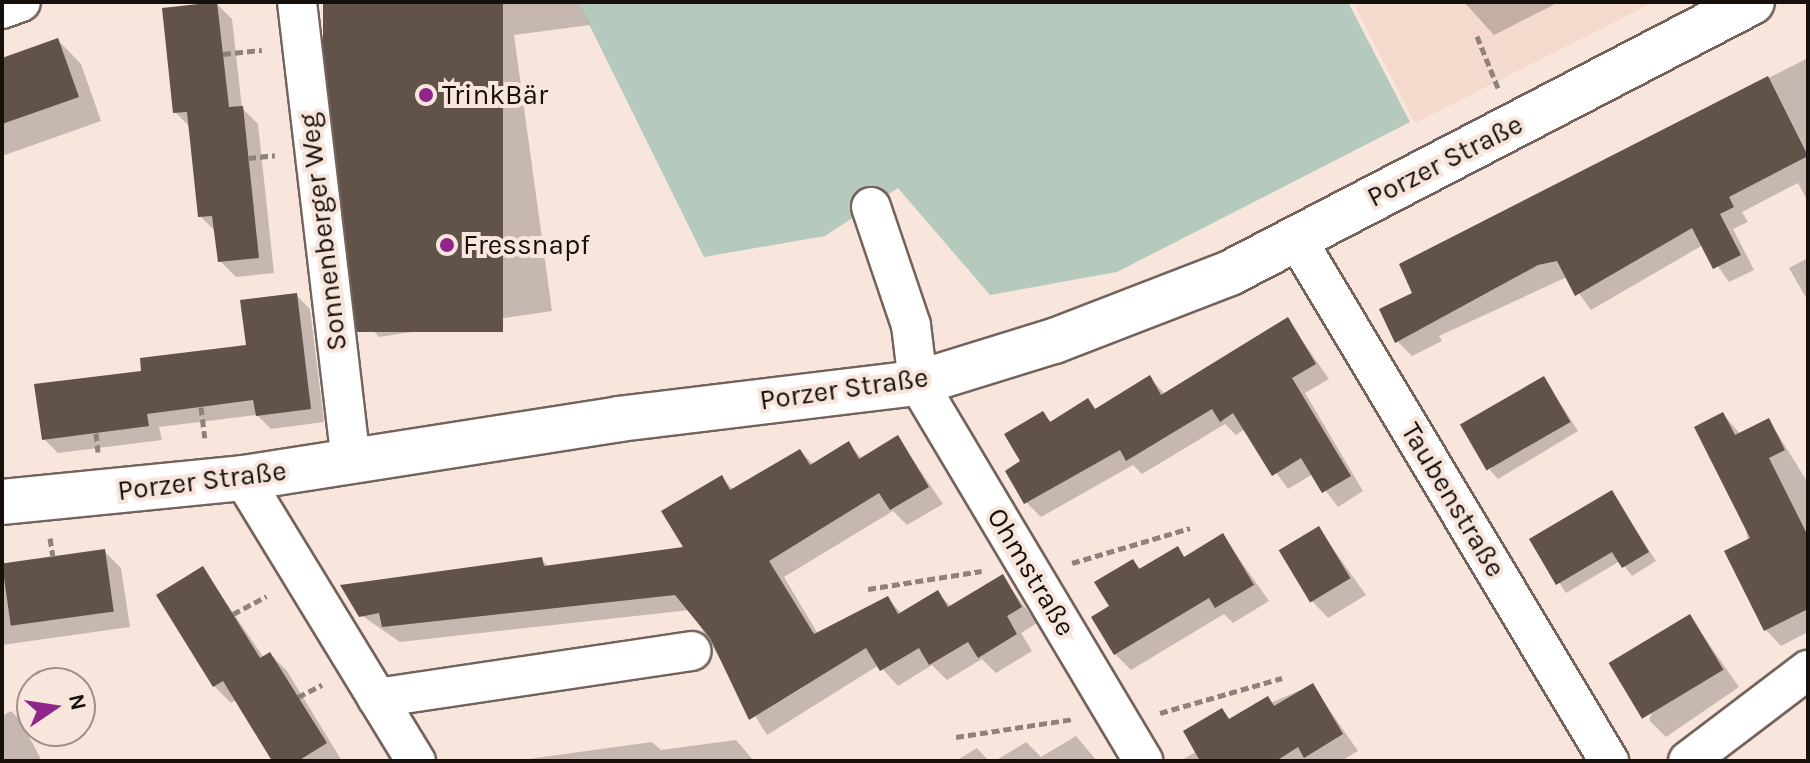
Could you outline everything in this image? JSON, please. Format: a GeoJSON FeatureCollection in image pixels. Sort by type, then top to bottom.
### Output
{"type":"FeatureCollection","features":[{"type":"Feature","properties":{"kind":"main road","name":"Porzer Straße"},"geometry":{"type":"LineString","coordinates":[[2,502],[243,478],[619,419],[918,383],[1149,306],[1296,238],[1752,2]]}},
{"type":"Feature","properties":{"kind":"street"},"geometry":{"type":"LineString","coordinates":[[2,9],[21,2]]}},
{"type":"Feature","properties":{"kind":"street","name":"Sonnenberger Weg"},"geometry":{"type":"LineString","coordinates":[[297,2],[351,462]]}},
{"type":"Feature","properties":{"kind":"street"},"geometry":{"type":"LineString","coordinates":[[871,207],[911,325],[918,383]]}},
{"type":"Feature","properties":{"kind":"street","name":"Taubenstraße"},"geometry":{"type":"LineString","coordinates":[[1296,238],[1609,761]]}},
{"type":"Feature","properties":{"kind":"street","name":"Ohmstraße"},"geometry":{"type":"LineString","coordinates":[[918,383],[1143,761]]}},
{"type":"Feature","properties":{"kind":"street"},"geometry":{"type":"LineString","coordinates":[[243,478],[416,761]]}},
{"type":"Feature","properties":{"kind":"street"},"geometry":{"type":"LineString","coordinates":[[377,698],[692,651]]}},
{"type":"Feature","properties":{"kind":"street"},"geometry":{"type":"LineString","coordinates":[[1688,761],[1808,670]]}},
{"type":"Feature","properties":{"kind":"path"},"geometry":{"type":"LineString","coordinates":[[1477,36],[1514,126]]}},
{"type":"Feature","properties":{"kind":"path"},"geometry":{"type":"LineString","coordinates":[[868,589],[1029,570],[1190,528]]}},
{"type":"Feature","properties":{"kind":"path"},"geometry":{"type":"LineString","coordinates":[[956,737],[1117,719],[1282,678]]}},
{"type":"Feature","properties":{"kind":"shaded area"},"geometry":{"type":"Polygon","coordinates":[[[1353,2],[1654,2],[1415,123],[1353,2]]]}},
{"type":"Feature","properties":{"kind":"green space"},"geometry":{"type":"Polygon","coordinates":[[[578,2],[1348,2],[1410,122],[1117,272],[990,295],[898,188],[825,236],[704,257],[578,2]]]}},
{"type":"Feature","properties":{"kind":"building"},"geometry":{"type":"Polygon","coordinates":[[[217,2],[229,107],[243,106],[259,258],[218,262],[212,216],[198,217],[187,112],[173,113],[162,8],[217,2]]]}},
{"type":"Feature","properties":{"kind":"building"},"geometry":{"type":"Polygon","coordinates":[[[323,2],[503,2],[503,332],[323,332],[323,2]]]}},
{"type":"Feature","properties":{"kind":"building"},"geometry":{"type":"Polygon","coordinates":[[[58,38],[79,97],[2,124],[2,58],[58,38]]]}},
{"type":"Feature","properties":{"kind":"building"},"geometry":{"type":"Polygon","coordinates":[[[1768,76],[1808,156],[1729,197],[1734,207],[1720,214],[1741,255],[1713,269],[1692,228],[1575,296],[1557,261],[1538,265],[1395,343],[1379,309],[1412,293],[1399,264],[1768,76]]]}},
{"type":"Feature","properties":{"kind":"building"},"geometry":{"type":"Polygon","coordinates":[[[297,293],[311,409],[256,416],[253,400],[147,414],[149,426],[42,440],[34,384],[141,371],[140,358],[246,345],[240,300],[297,293]]]}},
{"type":"Feature","properties":{"kind":"building"},"geometry":{"type":"Polygon","coordinates":[[[1288,317],[1316,364],[1292,378],[1351,476],[1322,493],[1301,458],[1272,476],[1233,413],[1220,422],[1212,409],[1126,461],[1120,450],[1024,504],[1005,471],[1020,461],[1004,434],[1043,411],[1050,422],[1088,398],[1095,409],[1150,375],[1161,395],[1288,317]]]}},
{"type":"Feature","properties":{"kind":"building"},"geometry":{"type":"Polygon","coordinates":[[[1544,376],[1570,422],[1486,470],[1460,424],[1544,376]]]}},
{"type":"Feature","properties":{"kind":"building"},"geometry":{"type":"Polygon","coordinates":[[[1723,412],[1735,435],[1769,418],[1785,450],[1769,458],[1808,536],[1808,609],[1764,631],[1724,551],[1750,538],[1694,427],[1723,412]]]}},
{"type":"Feature","properties":{"kind":"building"},"geometry":{"type":"Polygon","coordinates":[[[898,435],[929,487],[890,510],[879,493],[769,561],[814,634],[888,596],[898,614],[938,590],[948,607],[1003,574],[1022,607],[1007,616],[1017,634],[978,658],[968,642],[929,665],[919,648],[880,671],[866,648],[749,720],[710,638],[675,595],[382,627],[379,613],[359,617],[340,585],[542,557],[544,566],[683,547],[661,511],[722,475],[730,490],[800,449],[810,465],[849,441],[859,459],[898,435]]]}},
{"type":"Feature","properties":{"kind":"building"},"geometry":{"type":"Polygon","coordinates":[[[1612,490],[1649,552],[1622,568],[1612,552],[1556,585],[1529,539],[1612,490]]]}},
{"type":"Feature","properties":{"kind":"building"},"geometry":{"type":"Polygon","coordinates":[[[1319,526],[1350,578],[1310,602],[1279,550],[1319,526]]]}},
{"type":"Feature","properties":{"kind":"building"},"geometry":{"type":"Polygon","coordinates":[[[1223,533],[1254,585],[1215,608],[1209,598],[1114,655],[1091,617],[1109,606],[1094,582],[1133,559],[1139,569],[1178,546],[1184,557],[1223,533]]]}},
{"type":"Feature","properties":{"kind":"building"},"geometry":{"type":"Polygon","coordinates":[[[105,549],[114,611],[11,626],[2,563],[105,549]]]}},
{"type":"Feature","properties":{"kind":"building"},"geometry":{"type":"Polygon","coordinates":[[[203,566],[260,658],[270,652],[327,743],[298,761],[272,761],[223,681],[213,687],[156,595],[203,566]]]}},
{"type":"Feature","properties":{"kind":"building"},"geometry":{"type":"Polygon","coordinates":[[[1690,614],[1723,670],[1642,719],[1609,663],[1690,614]]]}},
{"type":"Feature","properties":{"kind":"building"},"geometry":{"type":"Polygon","coordinates":[[[1313,683],[1343,734],[1304,758],[1298,747],[1276,761],[1200,761],[1183,731],[1222,708],[1229,719],[1268,696],[1274,706],[1313,683]]]}},
{"type":"Feature","properties":{"kind":"place","name":"TrinkBär"},"geometry":{"type":"Point","coordinates":[426,95]}},
{"type":"Feature","properties":{"kind":"place","name":"Fressnapf"},"geometry":{"type":"Point","coordinates":[447,245]}}]}
